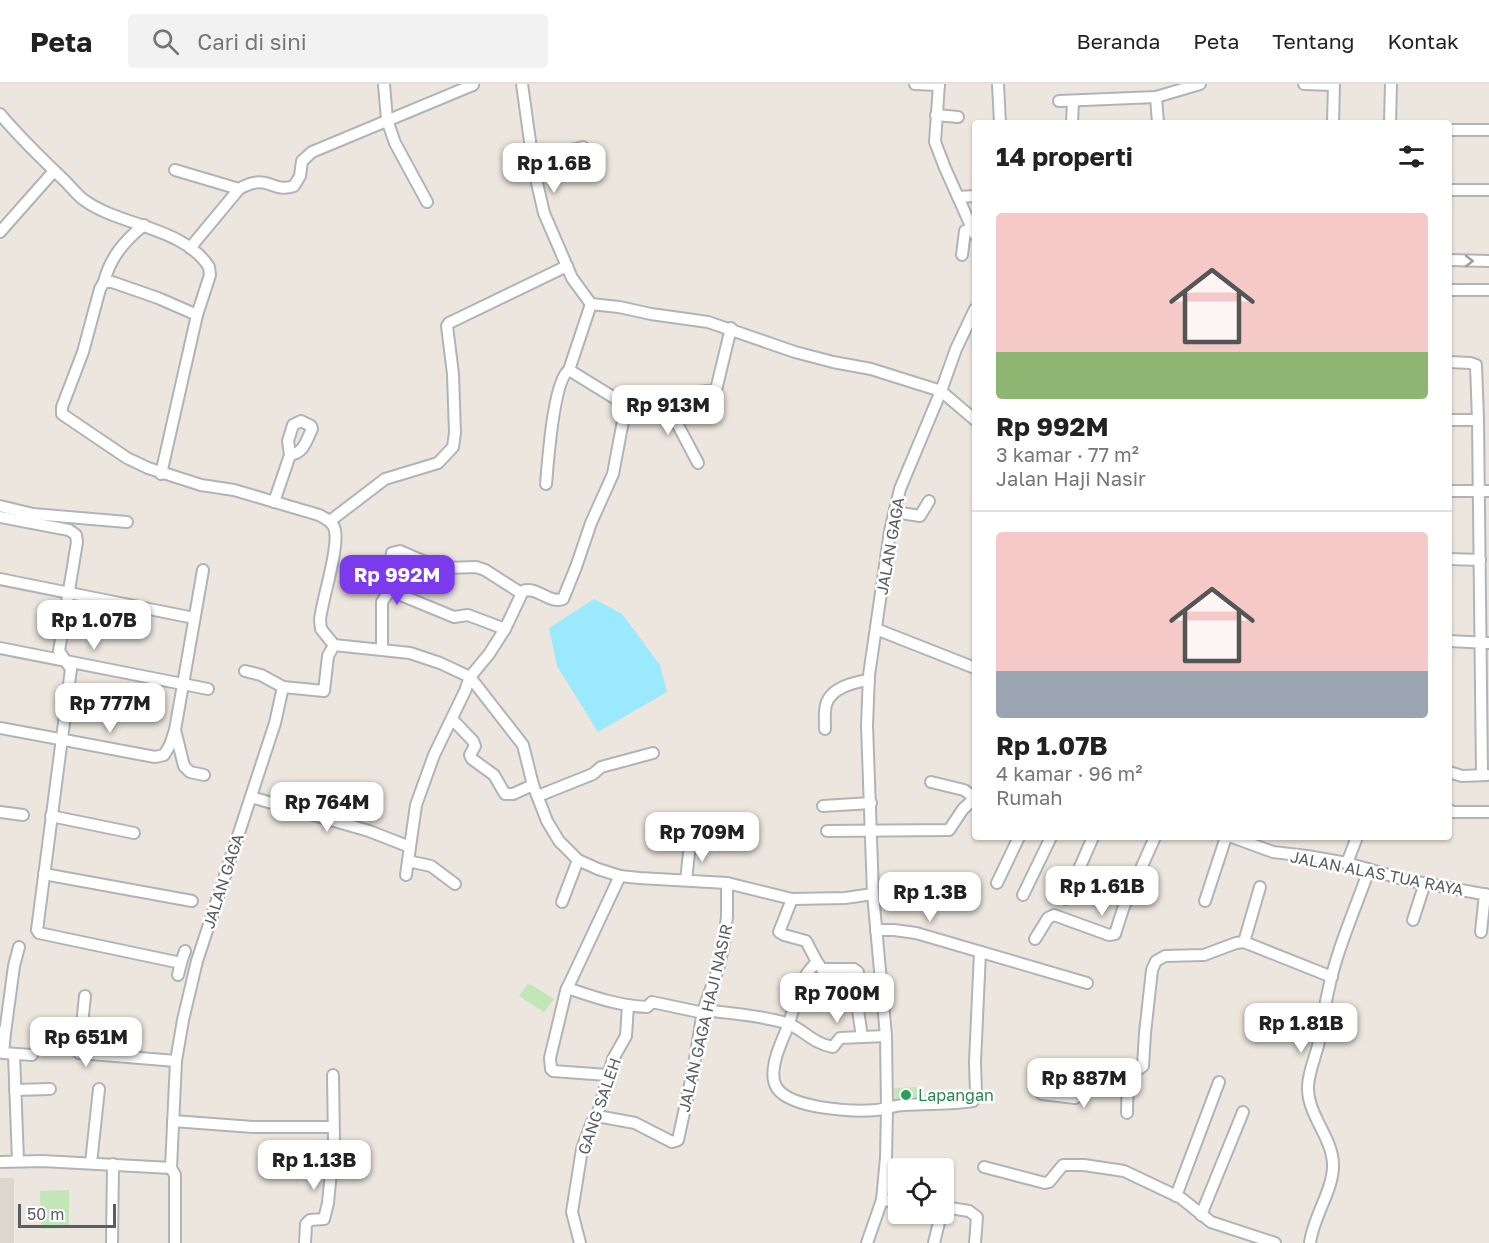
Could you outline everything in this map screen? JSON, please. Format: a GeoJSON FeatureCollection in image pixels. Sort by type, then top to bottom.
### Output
{"type":"FeatureCollection","features":[{"type":"Feature","properties":{"kind":"street"},"geometry":{"type":"LineString","coordinates":[[384,84],[387,120],[395,143],[427,202]]}},
{"type":"Feature","properties":{"kind":"street"},"geometry":{"type":"LineString","coordinates":[[522,84],[532,160],[544,213],[572,278],[591,304],[708,322],[731,328],[795,352],[871,369],[941,391],[972,417]]}},
{"type":"Feature","properties":{"kind":"street"},"geometry":{"type":"LineString","coordinates":[[915,84],[939,85],[935,141],[972,227]]}},
{"type":"Feature","properties":{"kind":"street"},"geometry":{"type":"LineString","coordinates":[[998,84],[1000,120]]}},
{"type":"Feature","properties":{"kind":"street"},"geometry":{"type":"LineString","coordinates":[[1059,101],[1156,97],[1200,84]]}},
{"type":"Feature","properties":{"kind":"street"},"geometry":{"type":"LineString","coordinates":[[1304,84],[1334,85],[1333,120]]}},
{"type":"Feature","properties":{"kind":"street"},"geometry":{"type":"LineString","coordinates":[[1390,120],[1391,84]]}},
{"type":"Feature","properties":{"kind":"street"},"geometry":{"type":"LineString","coordinates":[[190,248],[239,189],[256,182],[288,188],[294,186],[300,176],[302,161],[305,157],[473,85]]}},
{"type":"Feature","properties":{"kind":"street"},"geometry":{"type":"LineString","coordinates":[[1156,97],[1158,120]]}},
{"type":"Feature","properties":{"kind":"street"},"geometry":{"type":"LineString","coordinates":[[1072,120],[1073,101]]}},
{"type":"Feature","properties":{"kind":"street"},"geometry":{"type":"LineString","coordinates":[[0,114],[24,143],[84,201],[144,225],[190,248],[207,263],[210,271],[197,315],[161,474]]}},
{"type":"Feature","properties":{"kind":"street"},"geometry":{"type":"LineString","coordinates":[[936,115],[958,117]]}},
{"type":"Feature","properties":{"kind":"street"},"geometry":{"type":"LineString","coordinates":[[1452,130],[1489,130]]}},
{"type":"Feature","properties":{"kind":"street"},"geometry":{"type":"LineString","coordinates":[[532,160],[583,147]]}},
{"type":"Feature","properties":{"kind":"street"},"geometry":{"type":"LineString","coordinates":[[175,170],[239,189]]}},
{"type":"Feature","properties":{"kind":"street"},"geometry":{"type":"LineString","coordinates":[[0,232],[54,171]]}},
{"type":"Feature","properties":{"kind":"street"},"geometry":{"type":"LineString","coordinates":[[1452,190],[1489,190]]}},
{"type":"Feature","properties":{"kind":"street"},"geometry":{"type":"LineString","coordinates":[[958,197],[972,196]]}},
{"type":"Feature","properties":{"kind":"street"},"geometry":{"type":"LineString","coordinates":[[144,225],[118,250],[107,270],[83,352],[62,407],[62,414],[127,458],[161,474],[201,485],[234,490],[319,515],[330,521],[334,526],[335,535],[320,620],[321,629],[334,645],[382,649],[420,656],[470,677],[523,745],[533,785],[547,821],[559,841],[578,860],[620,876],[727,883],[792,899],[845,898],[873,894]]}},
{"type":"Feature","properties":{"kind":"street"},"geometry":{"type":"LineString","coordinates":[[962,255],[965,231],[972,231]]}},
{"type":"Feature","properties":{"kind":"street"},"geometry":{"type":"LineString","coordinates":[[1452,260],[1489,261]]}},
{"type":"Feature","properties":{"kind":"street"},"geometry":{"type":"LineString","coordinates":[[330,521],[385,479],[438,463],[453,447],[455,433],[453,374],[447,326],[449,323],[567,266]]}},
{"type":"Feature","properties":{"kind":"street"},"geometry":{"type":"LineString","coordinates":[[104,282],[112,282],[159,298],[197,315]]}},
{"type":"Feature","properties":{"kind":"street"},"geometry":{"type":"LineString","coordinates":[[1452,290],[1489,290]]}},
{"type":"Feature","properties":{"kind":"street"},"geometry":{"type":"LineString","coordinates":[[546,484],[552,425],[563,376],[570,370],[591,304]]}},
{"type":"Feature","properties":{"kind":"street","name":"JALAN GAGA"},"geometry":{"type":"LineString","coordinates":[[867,1243],[882,1200],[887,1108],[886,1036],[873,894],[867,725],[869,680],[900,489],[956,349],[972,315]]}},
{"type":"Feature","properties":{"kind":"street"},"geometry":{"type":"LineString","coordinates":[[570,370],[621,402],[716,390],[731,328]]}},
{"type":"Feature","properties":{"kind":"street"},"geometry":{"type":"LineString","coordinates":[[1452,362],[1476,365],[1484,491],[1480,561],[1485,643],[1486,775],[1462,776],[1452,773]]}},
{"type":"Feature","properties":{"kind":"street"},"geometry":{"type":"LineString","coordinates":[[663,397],[698,463]]}},
{"type":"Feature","properties":{"kind":"street"},"geometry":{"type":"LineString","coordinates":[[406,875],[416,805],[434,755],[470,677],[505,628],[521,593],[530,590],[558,601],[564,596],[591,523],[613,474],[623,421],[621,402]]}},
{"type":"Feature","properties":{"kind":"street"},"geometry":{"type":"LineString","coordinates":[[1452,420],[1478,420]]}},
{"type":"Feature","properties":{"kind":"street"},"geometry":{"type":"LineString","coordinates":[[274,502],[290,455]]}},
{"type":"Feature","properties":{"kind":"street"},"geometry":{"type":"LineString","coordinates":[[1452,491],[1484,491]]}},
{"type":"Feature","properties":{"kind":"street"},"geometry":{"type":"LineString","coordinates":[[895,512],[920,516],[929,501]]}},
{"type":"Feature","properties":{"kind":"street"},"geometry":{"type":"LineString","coordinates":[[0,506],[33,514],[127,522]]}},
{"type":"Feature","properties":{"kind":"street"},"geometry":{"type":"LineString","coordinates":[[0,517],[69,530],[75,535],[77,542],[67,591],[59,651],[71,669],[37,930],[39,933],[181,963]]}},
{"type":"Feature","properties":{"kind":"street"},"geometry":{"type":"LineString","coordinates":[[382,649],[382,602],[388,593],[392,554],[395,552],[400,551],[445,568],[476,567],[485,570],[521,593]]}},
{"type":"Feature","properties":{"kind":"street"},"geometry":{"type":"LineString","coordinates":[[1452,559],[1480,561]]}},
{"type":"Feature","properties":{"kind":"street"},"geometry":{"type":"LineString","coordinates":[[0,728],[155,757],[164,755],[175,730],[203,570]]}},
{"type":"Feature","properties":{"kind":"street"},"geometry":{"type":"LineString","coordinates":[[0,579],[194,618]]}},
{"type":"Feature","properties":{"kind":"street"},"geometry":{"type":"LineString","coordinates":[[403,596],[454,617],[468,615],[505,628]]}},
{"type":"Feature","properties":{"kind":"street"},"geometry":{"type":"LineString","coordinates":[[876,629],[972,667]]}},
{"type":"Feature","properties":{"kind":"street"},"geometry":{"type":"LineString","coordinates":[[1452,641],[1485,643]]}},
{"type":"Feature","properties":{"kind":"street"},"geometry":{"type":"LineString","coordinates":[[245,671],[261,675],[284,687],[324,691],[328,656],[334,645]]}},
{"type":"Feature","properties":{"kind":"street"},"geometry":{"type":"LineString","coordinates":[[0,648],[208,689]]}},
{"type":"Feature","properties":{"kind":"street"},"geometry":{"type":"LineString","coordinates":[[825,729],[826,705],[831,695],[858,682],[869,680]]}},
{"type":"Feature","properties":{"kind":"street","name":"JALAN GAGA"},"geometry":{"type":"LineString","coordinates":[[175,1243],[175,1174],[171,1168],[176,1061],[183,1020],[197,962],[275,723],[284,687]]}},
{"type":"Feature","properties":{"kind":"street"},"geometry":{"type":"LineString","coordinates":[[452,719],[473,741],[475,746],[470,755],[472,759],[494,776],[505,794],[513,794],[533,785]]}},
{"type":"Feature","properties":{"kind":"street"},"geometry":{"type":"LineString","coordinates":[[175,730],[184,766],[190,772],[204,775]]}},
{"type":"Feature","properties":{"kind":"street"},"geometry":{"type":"LineString","coordinates":[[538,796],[593,774],[601,768],[653,753]]}},
{"type":"Feature","properties":{"kind":"street"},"geometry":{"type":"LineString","coordinates":[[931,782],[963,790],[972,796]]}},
{"type":"Feature","properties":{"kind":"street"},"geometry":{"type":"LineString","coordinates":[[251,797],[369,831],[410,848]]}},
{"type":"Feature","properties":{"kind":"street"},"geometry":{"type":"LineString","coordinates":[[827,831],[949,830],[963,808],[972,800]]}},
{"type":"Feature","properties":{"kind":"street"},"geometry":{"type":"LineString","coordinates":[[824,806],[870,802]]}},
{"type":"Feature","properties":{"kind":"street"},"geometry":{"type":"LineString","coordinates":[[0,812],[24,815]]}},
{"type":"Feature","properties":{"kind":"street"},"geometry":{"type":"LineString","coordinates":[[1452,812],[1489,812]]}},
{"type":"Feature","properties":{"kind":"street"},"geometry":{"type":"LineString","coordinates":[[51,816],[134,832]]}},
{"type":"Feature","properties":{"kind":"street"},"geometry":{"type":"LineString","coordinates":[[997,883],[1018,840]]}},
{"type":"Feature","properties":{"kind":"street"},"geometry":{"type":"LineString","coordinates":[[1023,895],[1050,840]]}},
{"type":"Feature","properties":{"kind":"street"},"geometry":{"type":"LineString","coordinates":[[1066,899],[1092,840]]}},
{"type":"Feature","properties":{"kind":"street"},"geometry":{"type":"LineString","coordinates":[[1035,939],[1048,918],[1054,915],[1109,935],[1115,934],[1127,898],[1154,840]]}},
{"type":"Feature","properties":{"kind":"street"},"geometry":{"type":"LineString","coordinates":[[1205,901],[1225,840]]}},
{"type":"Feature","properties":{"kind":"street","name":"JALAN ALAS TUA RAYA"},"geometry":{"type":"LineString","coordinates":[[1241,840],[1273,852],[1347,863],[1425,883],[1487,894]]}},
{"type":"Feature","properties":{"kind":"street"},"geometry":{"type":"LineString","coordinates":[[1347,863],[1356,840]]}},
{"type":"Feature","properties":{"kind":"street"},"geometry":{"type":"LineString","coordinates":[[686,880],[690,844]]}},
{"type":"Feature","properties":{"kind":"street"},"geometry":{"type":"LineString","coordinates":[[562,902],[578,860]]}},
{"type":"Feature","properties":{"kind":"street"},"geometry":{"type":"LineString","coordinates":[[408,861],[431,866],[455,884]]}},
{"type":"Feature","properties":{"kind":"street"},"geometry":{"type":"LineString","coordinates":[[1310,1243],[1312,1228],[1333,1166],[1330,1148],[1316,1121],[1308,1086],[1324,1020],[1326,998],[1369,870]]}},
{"type":"Feature","properties":{"kind":"street"},"geometry":{"type":"LineString","coordinates":[[44,874],[192,901]]}},
{"type":"Feature","properties":{"kind":"street"},"geometry":{"type":"LineString","coordinates":[[607,1075],[551,1069],[550,1058],[567,988],[620,876]]}},
{"type":"Feature","properties":{"kind":"street","name":"JALAN GAGA HAJI NASIR"},"geometry":{"type":"LineString","coordinates":[[597,1116],[635,1123],[672,1142],[676,1141],[693,1071],[703,1011],[724,944],[727,883]]}},
{"type":"Feature","properties":{"kind":"street"},"geometry":{"type":"LineString","coordinates":[[1413,920],[1425,883]]}},
{"type":"Feature","properties":{"kind":"street"},"geometry":{"type":"LineString","coordinates":[[1244,942],[1260,887]]}},
{"type":"Feature","properties":{"kind":"street"},"geometry":{"type":"LineString","coordinates":[[1481,932],[1487,894]]}},
{"type":"Feature","properties":{"kind":"street"},"geometry":{"type":"LineString","coordinates":[[792,899],[779,932],[806,941],[817,962],[824,969],[854,969],[858,972],[858,1010],[862,1037]]}},
{"type":"Feature","properties":{"kind":"street"},"geometry":{"type":"LineString","coordinates":[[876,930],[916,933],[1087,983]]}},
{"type":"Feature","properties":{"kind":"street"},"geometry":{"type":"LineString","coordinates":[[1042,1094],[1075,1098],[1079,1094],[1080,1068],[1128,1069],[1143,1066],[1152,970],[1156,961],[1164,956],[1204,954],[1244,942],[1332,977]]}},
{"type":"Feature","properties":{"kind":"street"},"geometry":{"type":"LineString","coordinates":[[19,947],[2,1032],[3,1053],[32,1055]]}},
{"type":"Feature","properties":{"kind":"street"},"geometry":{"type":"LineString","coordinates":[[178,975],[185,951]]}},
{"type":"Feature","properties":{"kind":"street"},"geometry":{"type":"LineString","coordinates":[[817,962],[805,973],[800,982],[789,1024],[776,1055],[774,1076],[777,1088],[798,1101],[842,1110],[880,1110],[895,1105],[967,1102],[975,1098],[980,952]]}},
{"type":"Feature","properties":{"kind":"street"},"geometry":{"type":"LineString","coordinates":[[567,988],[604,1001],[628,1005],[647,1007],[652,1002],[699,1012],[765,1018],[789,1024],[817,1043],[826,1046],[834,1046],[840,1038],[886,1036]]}},
{"type":"Feature","properties":{"kind":"street"},"geometry":{"type":"LineString","coordinates":[[85,996],[79,1053],[176,1061]]}},
{"type":"Feature","properties":{"kind":"street","name":"GANG SALEH"},"geometry":{"type":"LineString","coordinates":[[580,1243],[572,1212],[582,1149],[592,1122],[597,1116],[613,1059],[626,1036],[628,1005]]}},
{"type":"Feature","properties":{"kind":"street"},"geometry":{"type":"LineString","coordinates":[[14,1054],[18,1161]]}},
{"type":"Feature","properties":{"kind":"street"},"geometry":{"type":"LineString","coordinates":[[1127,1113],[1128,1069]]}},
{"type":"Feature","properties":{"kind":"street"},"geometry":{"type":"LineString","coordinates":[[305,1243],[307,1222],[322,1220],[325,1217],[334,1141],[333,1075]]}},
{"type":"Feature","properties":{"kind":"street"},"geometry":{"type":"LineString","coordinates":[[1176,1196],[1219,1082]]}},
{"type":"Feature","properties":{"kind":"street"},"geometry":{"type":"LineString","coordinates":[[15,1090],[50,1089]]}},
{"type":"Feature","properties":{"kind":"street"},"geometry":{"type":"LineString","coordinates":[[91,1163],[99,1089]]}},
{"type":"Feature","properties":{"kind":"street"},"geometry":{"type":"LineString","coordinates":[[1201,1215],[1243,1112]]}},
{"type":"Feature","properties":{"kind":"street"},"geometry":{"type":"LineString","coordinates":[[173,1121],[253,1127],[332,1127]]}},
{"type":"Feature","properties":{"kind":"street"},"geometry":{"type":"LineString","coordinates":[[0,1162],[91,1163],[171,1168]]}},
{"type":"Feature","properties":{"kind":"street"},"geometry":{"type":"LineString","coordinates":[[112,1243],[113,1164]]}},
{"type":"Feature","properties":{"kind":"street"},"geometry":{"type":"LineString","coordinates":[[984,1167],[1045,1183],[1049,1182],[1063,1165],[1084,1165],[1124,1172],[1176,1196],[1211,1222],[1275,1243]]}},
{"type":"Feature","properties":{"kind":"street"},"geometry":{"type":"LineString","coordinates":[[882,1200],[888,1201]]}},
{"type":"Feature","properties":{"kind":"street"},"geometry":{"type":"LineString","coordinates":[[954,1209],[969,1211],[977,1216],[975,1243]]}},
{"type":"Feature","properties":{"kind":"street"},"geometry":{"type":"LineString","coordinates":[[934,1243],[939,1224]]}},
{"type":"Feature","properties":{"kind":"street"},"geometry":{"type":"LineString","coordinates":[[1233,1243],[1240,1232]]}},
{"type":"Feature","properties":{"kind":"shaded area"},"geometry":{"type":"Polygon","coordinates":[[[0,1178],[14,1178],[14,1243],[0,1243],[0,1178]]]}},
{"type":"Feature","properties":{"kind":"green space"},"geometry":{"type":"Polygon","coordinates":[[[528,983],[554,999],[544,1012],[519,996],[528,983]]]}},
{"type":"Feature","properties":{"kind":"green space","name":"Lapangan"},"geometry":{"type":"Polygon","coordinates":[[[917,1087],[918,1103],[895,1104],[894,1088],[917,1087]]]}},
{"type":"Feature","properties":{"kind":"green space"},"geometry":{"type":"Polygon","coordinates":[[[69,1190],[69,1228],[41,1229],[40,1191],[69,1190]]]}},
{"type":"Feature","properties":{"kind":"water"},"geometry":{"type":"Polygon","coordinates":[[[594,599],[622,614],[660,665],[667,692],[598,732],[557,666],[549,628],[594,599]]]}},
{"type":"Feature","properties":{"kind":"place","name":"Lapangan"},"geometry":{"type":"Point","coordinates":[906,1095]}}]}
